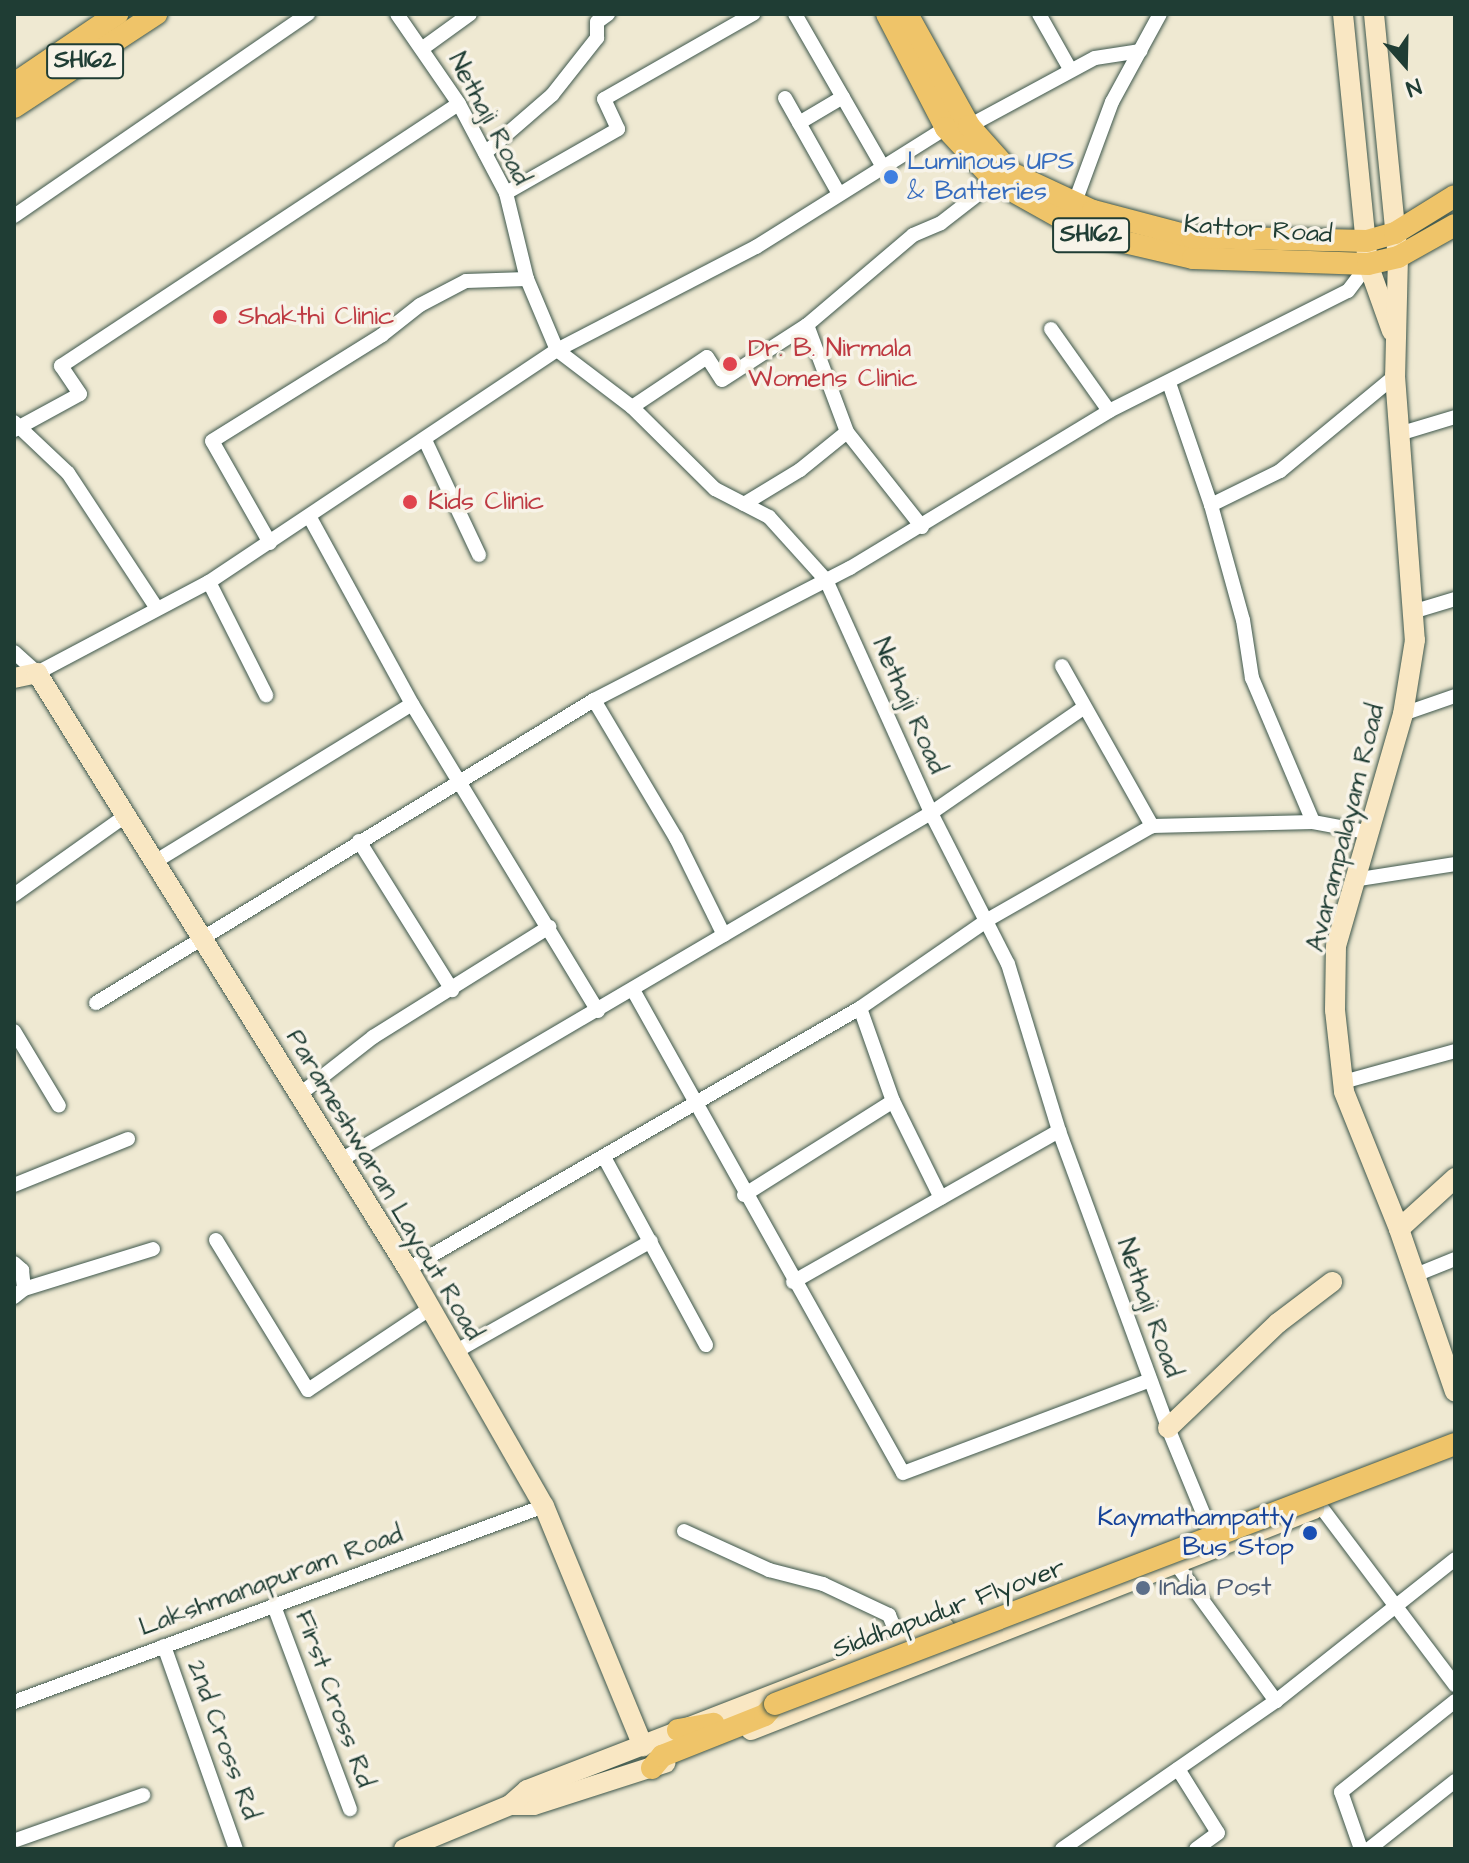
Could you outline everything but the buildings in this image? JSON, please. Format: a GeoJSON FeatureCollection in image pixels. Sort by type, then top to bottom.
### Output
{"type":"FeatureCollection","features":[{"type":"Feature","properties":{"kind":"main road","name":"SH162"},"geometry":{"type":"LineString","coordinates":[[14,84],[117,14]]}},
{"type":"Feature","properties":{"kind":"main road","name":"SH162"},"geometry":{"type":"LineString","coordinates":[[14,107],[156,14]]}},
{"type":"Feature","properties":{"kind":"main road","name":"Kattor Road"},"geometry":{"type":"LineString","coordinates":[[887,14],[946,128],[995,181],[1071,212],[1192,237],[1367,241]]}},
{"type":"Feature","properties":{"kind":"main road","name":"Kattor Road"},"geometry":{"type":"LineString","coordinates":[[907,14],[969,126],[1011,173],[1071,212],[1090,234],[1193,258],[1368,264],[1398,257]]}},
{"type":"Feature","properties":{"kind":"main road","name":"SH162"},"geometry":{"type":"LineString","coordinates":[[1367,241],[1395,233],[1455,196]]}},
{"type":"Feature","properties":{"kind":"main road","name":"SH162"},"geometry":{"type":"LineString","coordinates":[[1398,257],[1455,225]]}},
{"type":"Feature","properties":{"kind":"main road","name":"Siddhapudur Flyover"},"geometry":{"type":"LineString","coordinates":[[652,1768],[662,1756],[775,1704],[1455,1441]]}},
{"type":"Feature","properties":{"kind":"main road","name":"Siddhapudur Flyover"},"geometry":{"type":"LineString","coordinates":[[678,1730],[722,1726]]}},
{"type":"Feature","properties":{"kind":"street"},"geometry":{"type":"LineString","coordinates":[[14,216],[308,14]]}},
{"type":"Feature","properties":{"kind":"street","name":"Nethaji Road"},"geometry":{"type":"LineString","coordinates":[[397,14],[459,104],[506,193],[527,279],[557,350],[632,407],[715,489],[769,517],[826,580],[931,813],[989,919],[1008,964],[1059,1131],[1168,1428],[1214,1540]]}},
{"type":"Feature","properties":{"kind":"street"},"geometry":{"type":"LineString","coordinates":[[423,48],[470,14]]}},
{"type":"Feature","properties":{"kind":"street"},"geometry":{"type":"LineString","coordinates":[[485,153],[552,95],[597,38],[597,22],[608,14]]}},
{"type":"Feature","properties":{"kind":"street"},"geometry":{"type":"LineString","coordinates":[[506,193],[618,129],[604,99],[753,14]]}},
{"type":"Feature","properties":{"kind":"street"},"geometry":{"type":"LineString","coordinates":[[795,14],[883,167]]}},
{"type":"Feature","properties":{"kind":"street"},"geometry":{"type":"LineString","coordinates":[[1039,14],[1070,69]]}},
{"type":"Feature","properties":{"kind":"street"},"geometry":{"type":"LineString","coordinates":[[1071,212],[1112,102],[1160,14]]}},
{"type":"Feature","properties":{"kind":"street"},"geometry":{"type":"LineString","coordinates":[[1343,14],[1368,264],[1396,342]]}},
{"type":"Feature","properties":{"kind":"street","name":"Avarampalayam Road"},"geometry":{"type":"LineString","coordinates":[[1374,14],[1398,257],[1395,376],[1402,433],[1415,640],[1403,714],[1336,946],[1335,1010],[1343,1082],[1455,1392]]}},
{"type":"Feature","properties":{"kind":"street"},"geometry":{"type":"LineString","coordinates":[[14,678],[37,673],[156,607],[209,582],[310,518],[557,350],[756,247],[946,128],[969,126],[1095,58],[1140,51]]}},
{"type":"Feature","properties":{"kind":"street"},"geometry":{"type":"LineString","coordinates":[[799,123],[843,97]]}},
{"type":"Feature","properties":{"kind":"street"},"geometry":{"type":"LineString","coordinates":[[785,98],[839,194]]}},
{"type":"Feature","properties":{"kind":"street"},"geometry":{"type":"LineString","coordinates":[[156,607],[68,473],[15,427],[80,394],[61,366],[459,104]]}},
{"type":"Feature","properties":{"kind":"street"},"geometry":{"type":"LineString","coordinates":[[632,407],[707,357],[722,380],[807,325],[913,235],[941,223],[995,181]]}},
{"type":"Feature","properties":{"kind":"street"},"geometry":{"type":"LineString","coordinates":[[96,1003],[202,935],[460,784],[594,700],[922,527],[1109,411],[1348,291],[1368,264]]}},
{"type":"Feature","properties":{"kind":"street"},"geometry":{"type":"LineString","coordinates":[[270,543],[212,441],[420,305],[466,281],[527,279]]}},
{"type":"Feature","properties":{"kind":"street"},"geometry":{"type":"LineString","coordinates":[[807,325],[847,432],[922,527]]}},
{"type":"Feature","properties":{"kind":"street"},"geometry":{"type":"LineString","coordinates":[[1051,329],[1109,411]]}},
{"type":"Feature","properties":{"kind":"street"},"geometry":{"type":"LineString","coordinates":[[1211,505],[1280,471],[1395,376]]}},
{"type":"Feature","properties":{"kind":"street"},"geometry":{"type":"LineString","coordinates":[[1169,383],[1211,505],[1243,620],[1252,678],[1313,822]]}},
{"type":"Feature","properties":{"kind":"street"},"geometry":{"type":"LineString","coordinates":[[1402,433],[1455,417]]}},
{"type":"Feature","properties":{"kind":"street"},"geometry":{"type":"LineString","coordinates":[[744,504],[800,470],[847,432]]}},
{"type":"Feature","properties":{"kind":"street"},"geometry":{"type":"LineString","coordinates":[[425,440],[479,555]]}},
{"type":"Feature","properties":{"kind":"street"},"geometry":{"type":"LineString","coordinates":[[310,518],[412,704],[598,1011]]}},
{"type":"Feature","properties":{"kind":"street"},"geometry":{"type":"LineString","coordinates":[[209,582],[266,695]]}},
{"type":"Feature","properties":{"kind":"street"},"geometry":{"type":"LineString","coordinates":[[1412,612],[1455,599]]}},
{"type":"Feature","properties":{"kind":"street"},"geometry":{"type":"LineString","coordinates":[[14,652],[37,673]]}},
{"type":"Feature","properties":{"kind":"street"},"geometry":{"type":"LineString","coordinates":[[1062,666],[1152,826]]}},
{"type":"Feature","properties":{"kind":"street","name":"Parameshwaran Layout Road"},"geometry":{"type":"LineString","coordinates":[[37,673],[128,814],[408,1269],[544,1506],[643,1746]]}},
{"type":"Feature","properties":{"kind":"street"},"geometry":{"type":"LineString","coordinates":[[1403,714],[1455,696]]}},
{"type":"Feature","properties":{"kind":"street"},"geometry":{"type":"LineString","coordinates":[[594,700],[676,838],[724,935]]}},
{"type":"Feature","properties":{"kind":"street"},"geometry":{"type":"LineString","coordinates":[[156,861],[412,704]]}},
{"type":"Feature","properties":{"kind":"street"},"geometry":{"type":"LineString","coordinates":[[339,1161],[931,813],[1083,708]]}},
{"type":"Feature","properties":{"kind":"street"},"geometry":{"type":"LineString","coordinates":[[14,895],[128,814]]}},
{"type":"Feature","properties":{"kind":"street"},"geometry":{"type":"LineString","coordinates":[[408,1269],[860,1008],[989,919],[1152,826],[1313,822],[1367,832]]}},
{"type":"Feature","properties":{"kind":"street"},"geometry":{"type":"LineString","coordinates":[[359,841],[452,990]]}},
{"type":"Feature","properties":{"kind":"street"},"geometry":{"type":"LineString","coordinates":[[1353,880],[1455,864]]}},
{"type":"Feature","properties":{"kind":"street"},"geometry":{"type":"LineString","coordinates":[[299,1095],[373,1037],[549,927]]}},
{"type":"Feature","properties":{"kind":"street"},"geometry":{"type":"LineString","coordinates":[[633,990],[744,1195],[903,1473],[1150,1380]]}},
{"type":"Feature","properties":{"kind":"street"},"geometry":{"type":"LineString","coordinates":[[860,1008],[893,1101],[941,1198]]}},
{"type":"Feature","properties":{"kind":"street"},"geometry":{"type":"LineString","coordinates":[[14,1031],[59,1106]]}},
{"type":"Feature","properties":{"kind":"street"},"geometry":{"type":"LineString","coordinates":[[1343,1082],[1455,1051]]}},
{"type":"Feature","properties":{"kind":"street"},"geometry":{"type":"LineString","coordinates":[[744,1195],[893,1101]]}},
{"type":"Feature","properties":{"kind":"street"},"geometry":{"type":"LineString","coordinates":[[793,1282],[1059,1131]]}},
{"type":"Feature","properties":{"kind":"street"},"geometry":{"type":"LineString","coordinates":[[14,1185],[128,1139]]}},
{"type":"Feature","properties":{"kind":"street"},"geometry":{"type":"LineString","coordinates":[[604,1157],[706,1345]]}},
{"type":"Feature","properties":{"kind":"street"},"geometry":{"type":"LineString","coordinates":[[1400,1233],[1455,1178]]}},
{"type":"Feature","properties":{"kind":"street"},"geometry":{"type":"LineString","coordinates":[[1400,1233],[1455,1194]]}},
{"type":"Feature","properties":{"kind":"street"},"geometry":{"type":"LineString","coordinates":[[216,1240],[308,1390],[431,1308]]}},
{"type":"Feature","properties":{"kind":"street"},"geometry":{"type":"LineString","coordinates":[[455,1352],[651,1241]]}},
{"type":"Feature","properties":{"kind":"street"},"geometry":{"type":"LineString","coordinates":[[14,1263],[22,1270],[19,1293],[153,1249]]}},
{"type":"Feature","properties":{"kind":"street"},"geometry":{"type":"LineString","coordinates":[[1413,1276],[1455,1259]]}},
{"type":"Feature","properties":{"kind":"street"},"geometry":{"type":"LineString","coordinates":[[1168,1428],[1278,1323],[1332,1282]]}},
{"type":"Feature","properties":{"kind":"street"},"geometry":{"type":"LineString","coordinates":[[510,1805],[534,1805],[652,1768],[1176,1564],[1214,1540],[1455,1441]]}},
{"type":"Feature","properties":{"kind":"street"},"geometry":{"type":"LineString","coordinates":[[404,1849],[510,1805],[527,1790],[901,1644],[1321,1507],[1455,1454]]}},
{"type":"Feature","properties":{"kind":"street","name":"Lakshmanapuram Road"},"geometry":{"type":"LineString","coordinates":[[14,1702],[544,1506]]}},
{"type":"Feature","properties":{"kind":"street"},"geometry":{"type":"LineString","coordinates":[[1321,1507],[1455,1685]]}},
{"type":"Feature","properties":{"kind":"street"},"geometry":{"type":"LineString","coordinates":[[684,1531],[769,1570],[823,1584],[889,1615],[901,1644]]}},
{"type":"Feature","properties":{"kind":"street"},"geometry":{"type":"LineString","coordinates":[[1062,1849],[1276,1701],[1395,1603],[1455,1559]]}},
{"type":"Feature","properties":{"kind":"street"},"geometry":{"type":"LineString","coordinates":[[1176,1564],[1276,1701]]}},
{"type":"Feature","properties":{"kind":"street","name":"First Cross Rd"},"geometry":{"type":"LineString","coordinates":[[274,1606],[350,1809]]}},
{"type":"Feature","properties":{"kind":"street","name":"2nd Cross Rd"},"geometry":{"type":"LineString","coordinates":[[164,1646],[236,1849]]}},
{"type":"Feature","properties":{"kind":"street"},"geometry":{"type":"LineString","coordinates":[[1361,1849],[1341,1792],[1455,1701]]}},
{"type":"Feature","properties":{"kind":"street"},"geometry":{"type":"LineString","coordinates":[[1178,1769],[1218,1833],[1196,1849]]}},
{"type":"Feature","properties":{"kind":"street"},"geometry":{"type":"LineString","coordinates":[[1369,1849],[1455,1781]]}},
{"type":"Feature","properties":{"kind":"street"},"geometry":{"type":"LineString","coordinates":[[17,1841],[143,1795]]}},
{"type":"Feature","properties":{"kind":"place","name":"Luminous UPS & Batteries"},"geometry":{"type":"Point","coordinates":[891,177]}},
{"type":"Feature","properties":{"kind":"place","name":"Shakthi Clinic"},"geometry":{"type":"Point","coordinates":[220,317]}},
{"type":"Feature","properties":{"kind":"place","name":"Dr. B. Nirmala Womens Clinic"},"geometry":{"type":"Point","coordinates":[730,364]}},
{"type":"Feature","properties":{"kind":"place","name":"Kids Clinic"},"geometry":{"type":"Point","coordinates":[410,502]}},
{"type":"Feature","properties":{"kind":"place","name":"Kaymathampatty Bus Stop"},"geometry":{"type":"Point","coordinates":[1310,1533]}},
{"type":"Feature","properties":{"kind":"place","name":"India Post"},"geometry":{"type":"Point","coordinates":[1143,1588]}}]}
